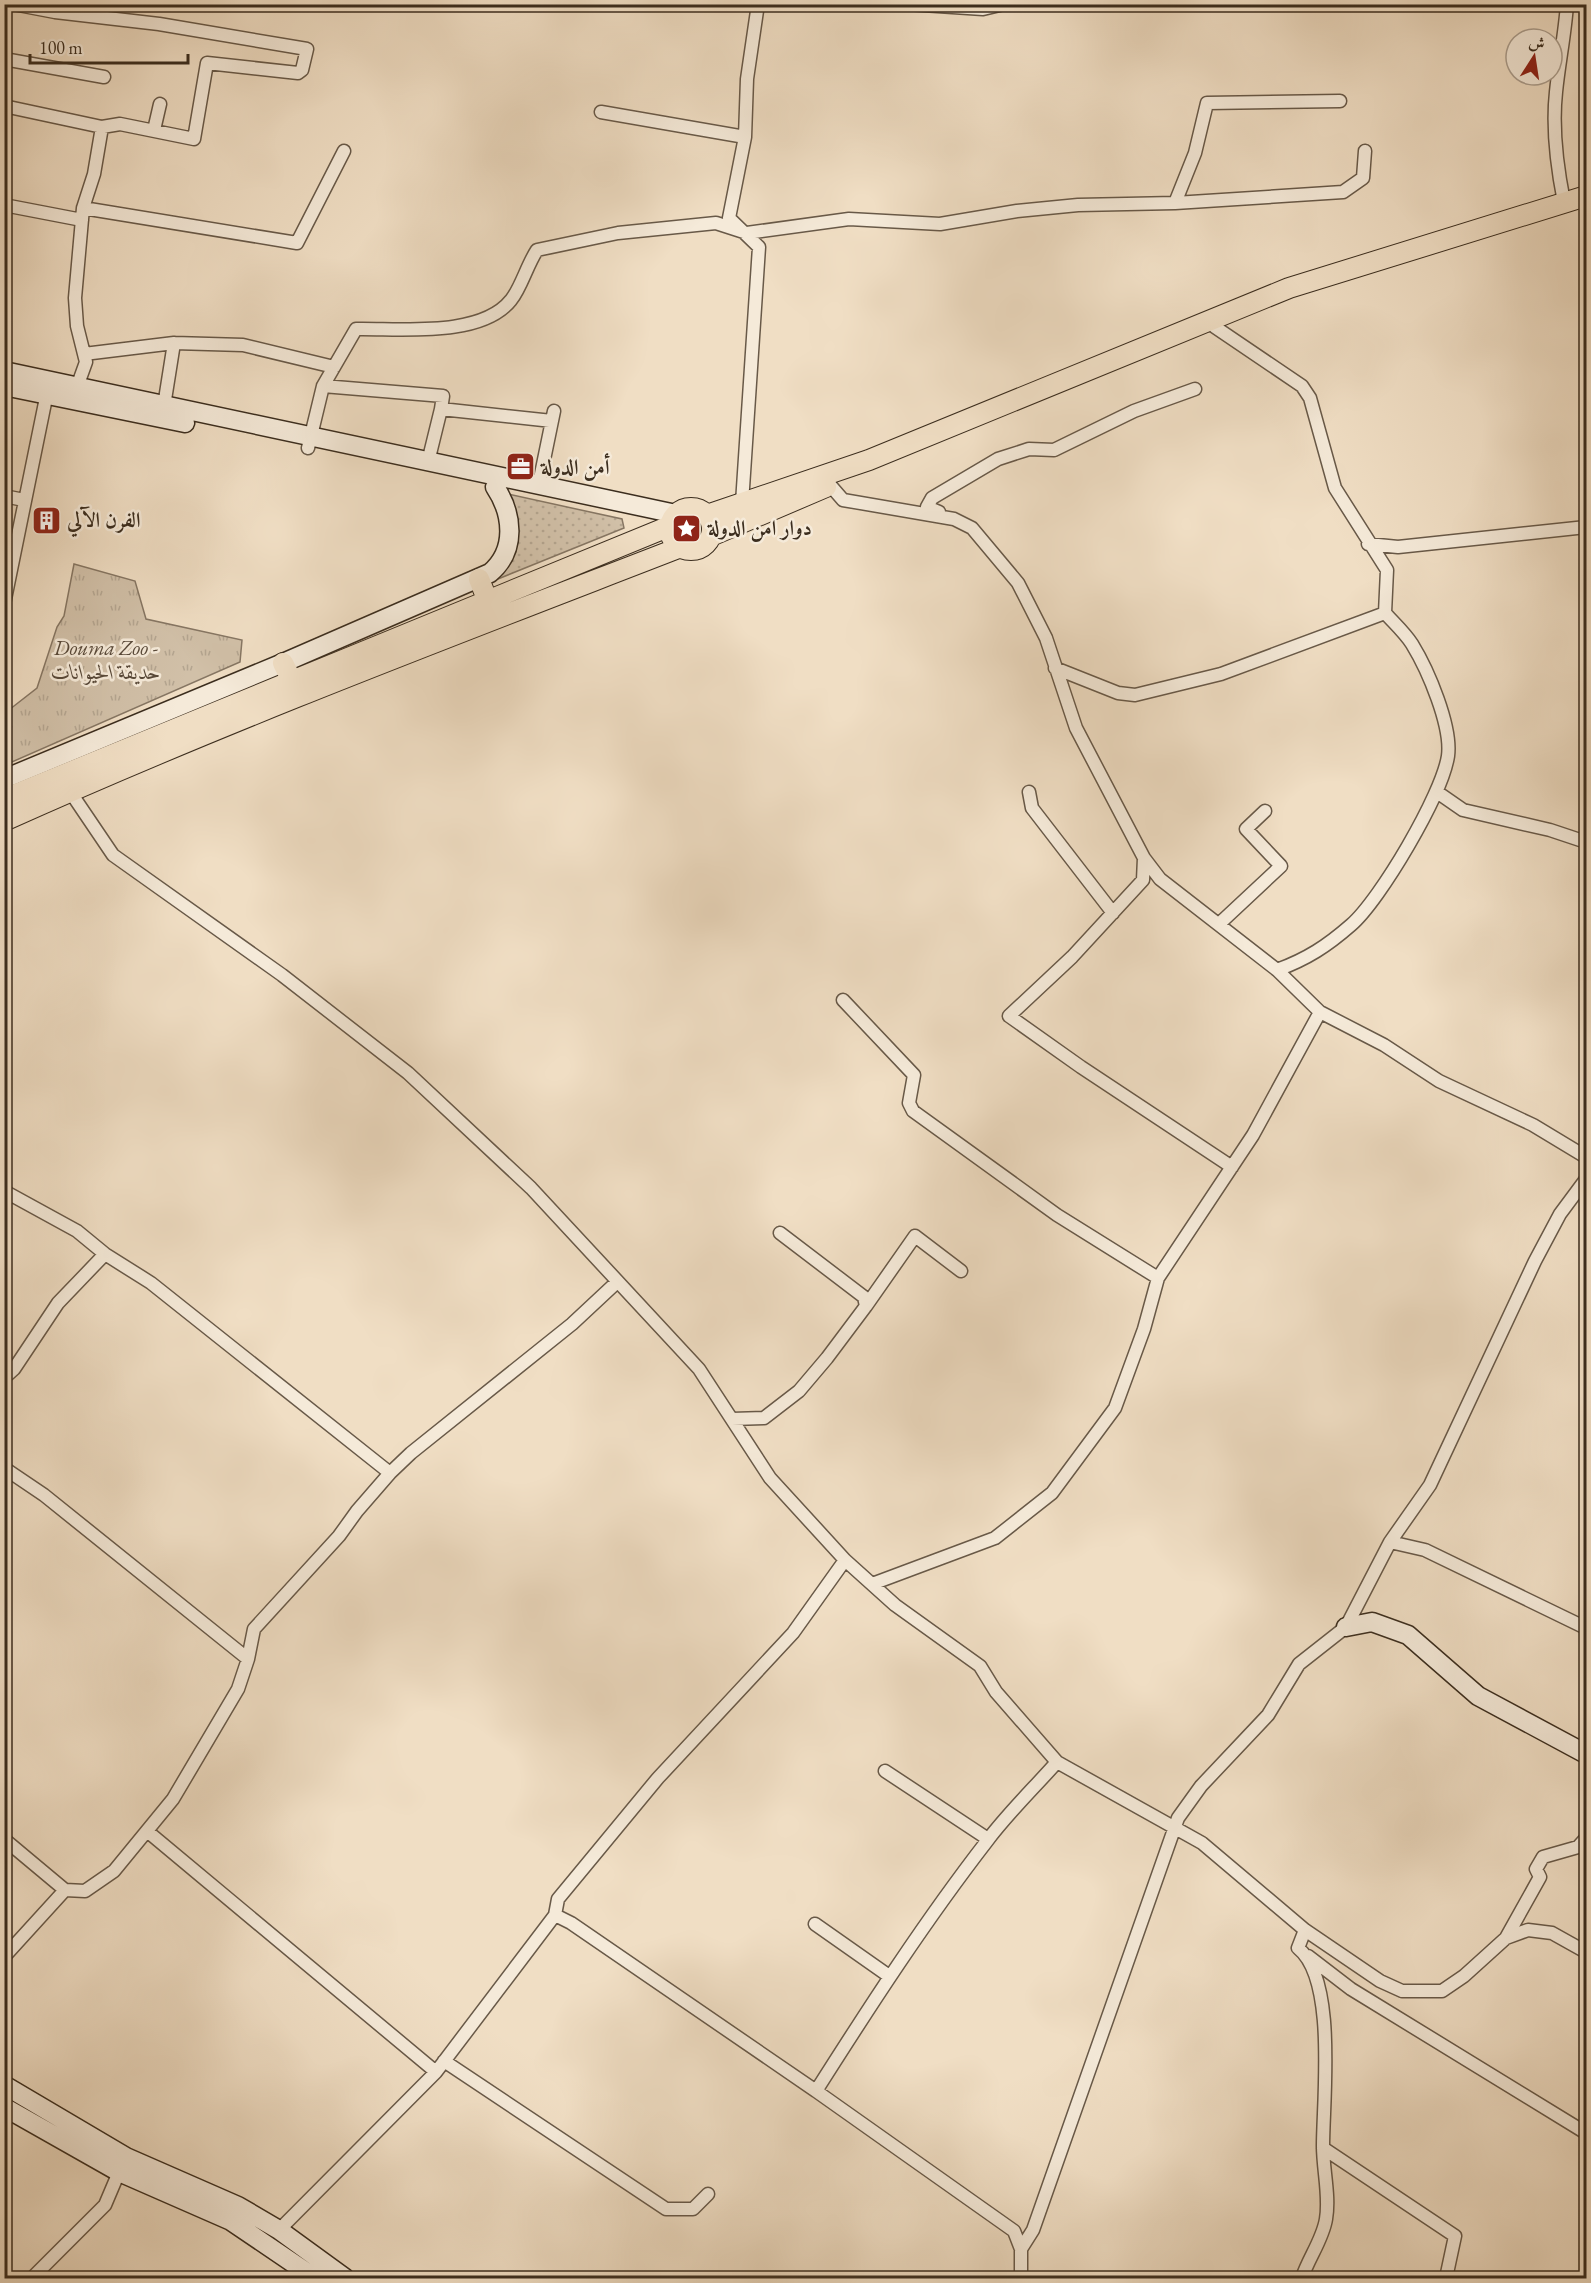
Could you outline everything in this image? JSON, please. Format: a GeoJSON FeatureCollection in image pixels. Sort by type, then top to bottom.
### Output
{"type":"FeatureCollection","features":[{"type":"Feature","properties":{"kind":"main road"},"geometry":{"type":"LineString","coordinates":[[707,515],[869,460],[1209,323],[1289,288],[1587,196]]}},
{"type":"Feature","properties":{"kind":"main road"},"geometry":{"type":"LineString","coordinates":[[4,371],[48,387],[310,442],[539,484],[672,521]]}},
{"type":"Feature","properties":{"kind":"main road"},"geometry":{"type":"LineString","coordinates":[[4,386],[77,387],[495,487],[672,521]]}},
{"type":"Feature","properties":{"kind":"main road"},"geometry":{"type":"LineString","coordinates":[[4,799],[65,784],[297,690],[681,547],[698,548],[711,536],[830,485],[869,460]]}},
{"type":"Feature","properties":{"kind":"main road"},"geometry":{"type":"LineString","coordinates":[[4,779],[479,579],[500,563],[508,540],[509,514],[495,487]]}},
{"type":"Feature","properties":{"kind":"main road"},"geometry":{"type":"LineString","coordinates":[[297,690],[487,599],[672,521],[692,507],[707,515],[712,528],[711,536]]}},
{"type":"Feature","properties":{"kind":"main road"},"geometry":{"type":"LineString","coordinates":[[672,521],[673,540],[681,547]]}},
{"type":"Feature","properties":{"kind":"main road"},"geometry":{"type":"LineString","coordinates":[[479,579],[487,599]]}},
{"type":"Feature","properties":{"kind":"main road"},"geometry":{"type":"LineString","coordinates":[[283,663],[297,690]]}},
{"type":"Feature","properties":{"kind":"main road"},"geometry":{"type":"LineString","coordinates":[[4,821],[65,784]]}},
{"type":"Feature","properties":{"kind":"main road"},"geometry":{"type":"LineString","coordinates":[[1346,1626],[1372,1623],[1408,1635],[1478,1696],[1587,1754]]}},
{"type":"Feature","properties":{"kind":"main road"},"geometry":{"type":"LineString","coordinates":[[4,2085],[123,2164],[238,2206],[279,2230],[345,2278]]}},
{"type":"Feature","properties":{"kind":"main road"},"geometry":{"type":"LineString","coordinates":[[4,2107],[123,2164],[231,2221],[315,2278]]}},
{"type":"Feature","properties":{"kind":"street"},"geometry":{"type":"LineString","coordinates":[[4,106],[102,127],[120,124],[194,139],[207,63],[298,73],[302,70],[307,49],[170,26],[55,12],[13,4]]}},
{"type":"Feature","properties":{"kind":"street"},"geometry":{"type":"LineString","coordinates":[[742,503],[759,247],[729,218],[745,137],[747,79],[758,4]]}},
{"type":"Feature","properties":{"kind":"street"},"geometry":{"type":"LineString","coordinates":[[907,4],[983,9],[1004,4]]}},
{"type":"Feature","properties":{"kind":"street"},"geometry":{"type":"LineString","coordinates":[[1564,202],[1558,169],[1556,94],[1567,4]]}},
{"type":"Feature","properties":{"kind":"street"},"geometry":{"type":"LineString","coordinates":[[4,59],[105,77]]}},
{"type":"Feature","properties":{"kind":"street"},"geometry":{"type":"LineString","coordinates":[[1175,202],[1195,153],[1207,103],[1340,101]]}},
{"type":"Feature","properties":{"kind":"street"},"geometry":{"type":"LineString","coordinates":[[154,130],[160,104]]}},
{"type":"Feature","properties":{"kind":"street"},"geometry":{"type":"LineString","coordinates":[[601,112],[745,137]]}},
{"type":"Feature","properties":{"kind":"street"},"geometry":{"type":"LineString","coordinates":[[77,387],[85,369],[77,326],[75,298],[82,214],[94,174],[102,127]]}},
{"type":"Feature","properties":{"kind":"street"},"geometry":{"type":"LineString","coordinates":[[4,205],[297,243],[344,151]]}},
{"type":"Feature","properties":{"kind":"street"},"geometry":{"type":"LineString","coordinates":[[310,442],[323,386],[356,329],[410,330],[484,320],[500,311],[513,298],[526,267],[537,250],[618,233],[716,223],[747,233],[849,219],[940,224],[1017,211],[1078,205],[1343,192],[1363,178],[1365,151]]}},
{"type":"Feature","properties":{"kind":"street"},"geometry":{"type":"LineString","coordinates":[[1209,323],[1302,386],[1310,398],[1335,488],[1368,544],[1387,570],[1385,613],[1412,644],[1437,699],[1447,733],[1448,755],[1437,792],[1415,834],[1371,901],[1353,924],[1309,958],[1278,970]]}},
{"type":"Feature","properties":{"kind":"street"},"geometry":{"type":"LineString","coordinates":[[84,354],[174,343],[243,345],[334,367]]}},
{"type":"Feature","properties":{"kind":"street"},"geometry":{"type":"LineString","coordinates":[[164,406],[174,343]]}},
{"type":"Feature","properties":{"kind":"street"},"geometry":{"type":"LineString","coordinates":[[323,386],[443,396],[428,462]]}},
{"type":"Feature","properties":{"kind":"street"},"geometry":{"type":"LineString","coordinates":[[4,604],[7,580],[48,387]]}},
{"type":"Feature","properties":{"kind":"street"},"geometry":{"type":"LineString","coordinates":[[1195,389],[1134,411],[1054,450],[1029,449],[998,459],[932,498],[927,507],[972,528],[1018,583],[1046,638],[1076,728],[1144,858],[1160,879],[1278,970],[1320,1012],[1384,1045],[1439,1082],[1533,1125],[1587,1157]]}},
{"type":"Feature","properties":{"kind":"street"},"geometry":{"type":"LineString","coordinates":[[441,409],[553,416],[539,484]]}},
{"type":"Feature","properties":{"kind":"street"},"geometry":{"type":"LineString","coordinates":[[830,485],[843,500],[954,519]]}},
{"type":"Feature","properties":{"kind":"street"},"geometry":{"type":"LineString","coordinates":[[4,496],[24,500]]}},
{"type":"Feature","properties":{"kind":"street"},"geometry":{"type":"LineString","coordinates":[[1368,544],[1398,548],[1587,526]]}},
{"type":"Feature","properties":{"kind":"street"},"geometry":{"type":"LineString","coordinates":[[1055,668],[1118,693],[1135,695],[1221,674],[1385,613]]}},
{"type":"Feature","properties":{"kind":"street"},"geometry":{"type":"LineString","coordinates":[[65,784],[113,855],[282,975],[408,1073],[531,1188],[699,1370],[770,1479],[845,1560],[895,1605],[980,1666],[996,1692],[1057,1762],[1202,1843],[1305,1930],[1380,1982],[1402,1991],[1423,1994],[1442,1991],[1464,1976],[1506,1938],[1540,1876],[1536,1869],[1543,1857],[1578,1847],[1587,1838]]}},
{"type":"Feature","properties":{"kind":"street"},"geometry":{"type":"LineString","coordinates":[[1029,792],[1032,808],[1113,913]]}},
{"type":"Feature","properties":{"kind":"street"},"geometry":{"type":"LineString","coordinates":[[1437,792],[1463,810],[1550,830],[1587,842]]}},
{"type":"Feature","properties":{"kind":"street"},"geometry":{"type":"LineString","coordinates":[[1219,924],[1281,866],[1246,829],[1265,811]]}},
{"type":"Feature","properties":{"kind":"street"},"geometry":{"type":"LineString","coordinates":[[1144,858],[1143,880],[1072,957],[1009,1016],[1081,1067],[1232,1167]]}},
{"type":"Feature","properties":{"kind":"street"},"geometry":{"type":"LineString","coordinates":[[843,1000],[914,1074],[909,1103],[913,1111],[1057,1215],[1158,1278]]}},
{"type":"Feature","properties":{"kind":"street"},"geometry":{"type":"LineString","coordinates":[[872,1584],[994,1538],[1052,1493],[1115,1408],[1144,1329],[1158,1278],[1253,1135],[1320,1012]]}},
{"type":"Feature","properties":{"kind":"street"},"geometry":{"type":"LineString","coordinates":[[1021,2249],[1033,2230],[1178,1818],[1200,1786],[1268,1715],[1299,1664],[1346,1626],[1390,1542],[1430,1485],[1535,1261],[1560,1215],[1587,1179]]}},
{"type":"Feature","properties":{"kind":"street"},"geometry":{"type":"LineString","coordinates":[[4,1191],[77,1231],[105,1254],[151,1283],[390,1473]]}},
{"type":"Feature","properties":{"kind":"street"},"geometry":{"type":"LineString","coordinates":[[780,1233],[864,1297],[866,1305]]}},
{"type":"Feature","properties":{"kind":"street"},"geometry":{"type":"LineString","coordinates":[[732,1419],[764,1418],[799,1391],[827,1358],[915,1236],[961,1271]]}},
{"type":"Feature","properties":{"kind":"street"},"geometry":{"type":"LineString","coordinates":[[4,1378],[14,1369],[58,1303],[105,1254]]}},
{"type":"Feature","properties":{"kind":"street"},"geometry":{"type":"LineString","coordinates":[[4,1839],[65,1890],[86,1891],[114,1871],[174,1800],[238,1689],[248,1659],[254,1629],[339,1536],[390,1473],[411,1453],[572,1324],[617,1282]]}},
{"type":"Feature","properties":{"kind":"street"},"geometry":{"type":"LineString","coordinates":[[4,1468],[53,1503],[248,1659]]}},
{"type":"Feature","properties":{"kind":"street"},"geometry":{"type":"LineString","coordinates":[[1390,1542],[1425,1550],[1587,1628]]}},
{"type":"Feature","properties":{"kind":"street"},"geometry":{"type":"LineString","coordinates":[[279,2230],[436,2072],[555,1916],[558,1899],[658,1778],[793,1633],[845,1560]]}},
{"type":"Feature","properties":{"kind":"street"},"geometry":{"type":"LineString","coordinates":[[816,2091],[890,1976],[988,1839],[1057,1762]]}},
{"type":"Feature","properties":{"kind":"street"},"geometry":{"type":"LineString","coordinates":[[885,1771],[988,1839]]}},
{"type":"Feature","properties":{"kind":"street"},"geometry":{"type":"LineString","coordinates":[[147,1831],[436,2072]]}},
{"type":"Feature","properties":{"kind":"street"},"geometry":{"type":"LineString","coordinates":[[4,1957],[65,1890]]}},
{"type":"Feature","properties":{"kind":"street"},"geometry":{"type":"LineString","coordinates":[[555,1916],[571,1923],[816,2091],[1014,2231],[1021,2249],[1021,2278]]}},
{"type":"Feature","properties":{"kind":"street"},"geometry":{"type":"LineString","coordinates":[[816,1924],[890,1976]]}},
{"type":"Feature","properties":{"kind":"street"},"geometry":{"type":"LineString","coordinates":[[1305,1930],[1298,1948],[1351,1989],[1587,2133]]}},
{"type":"Feature","properties":{"kind":"street"},"geometry":{"type":"LineString","coordinates":[[1506,1938],[1528,1930],[1552,1933],[1587,1952]]}},
{"type":"Feature","properties":{"kind":"street"},"geometry":{"type":"LineString","coordinates":[[1302,2278],[1326,2220],[1323,2148],[1326,2026],[1314,1971],[1307,1955]]}},
{"type":"Feature","properties":{"kind":"street"},"geometry":{"type":"LineString","coordinates":[[444,2061],[666,2209],[693,2209],[708,2194]]}},
{"type":"Feature","properties":{"kind":"street"},"geometry":{"type":"LineString","coordinates":[[1323,2148],[1455,2236],[1446,2278]]}},
{"type":"Feature","properties":{"kind":"street"},"geometry":{"type":"LineString","coordinates":[[32,2278],[105,2205],[123,2164]]}},
{"type":"Feature","properties":{"kind":"green space"},"geometry":{"type":"Polygon","coordinates":[[[503,493],[622,519],[624,528],[488,583],[500,570],[503,493]]]}},
{"type":"Feature","properties":{"kind":"green space","name":"Douma Zoo - حديقة الحيوانات"},"geometry":{"type":"Polygon","coordinates":[[[74,564],[135,581],[146,619],[242,640],[240,662],[5,765],[5,713],[37,688],[57,627],[64,616],[74,564]]]}},
{"type":"Feature","properties":{"kind":"place","name":"أمن الدولة"},"geometry":{"type":"Point","coordinates":[520,467]}},
{"type":"Feature","properties":{"kind":"place","name":"الفرن الآلي"},"geometry":{"type":"Point","coordinates":[46,520]}},
{"type":"Feature","properties":{"kind":"place","name":"دوار امن الدولة"},"geometry":{"type":"Point","coordinates":[687,528]}}]}
